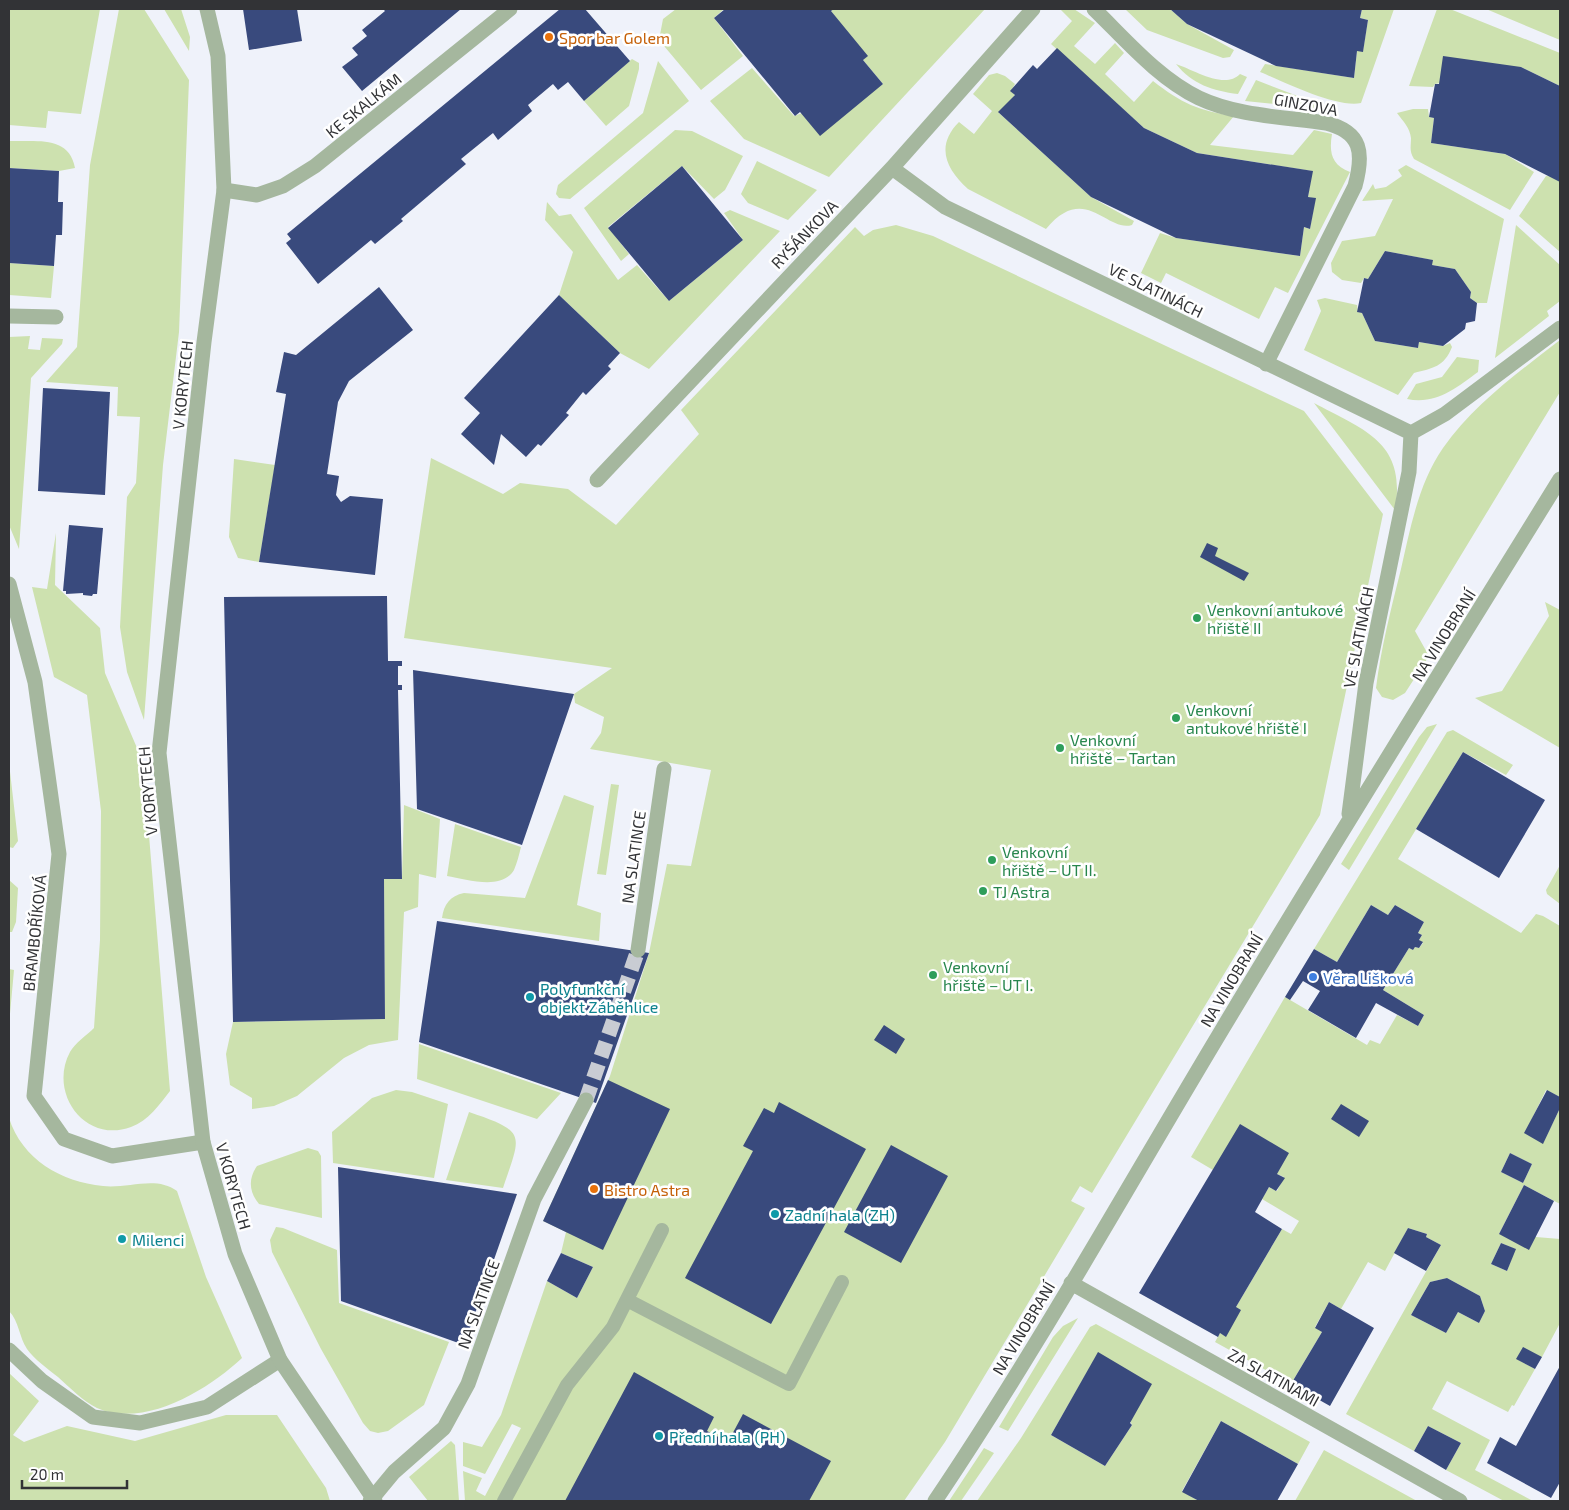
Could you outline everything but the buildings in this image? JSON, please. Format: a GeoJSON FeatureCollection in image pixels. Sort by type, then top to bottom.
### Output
{"type":"FeatureCollection","features":[{"type":"Feature","properties":{"kind":"street","name":"V KORYTECH"},"geometry":{"type":"LineString","coordinates":[[206,9],[218,56],[224,190],[204,342],[159,753],[203,1142],[236,1254],[280,1360],[372,1500]]}},
{"type":"Feature","properties":{"kind":"street","name":"KE SKALKÁM"},"geometry":{"type":"LineString","coordinates":[[224,190],[257,195],[283,186],[316,166],[510,9]]}},
{"type":"Feature","properties":{"kind":"street","name":"RYŠÁNKOVA"},"geometry":{"type":"LineString","coordinates":[[597,480],[892,168],[1033,9]]}},
{"type":"Feature","properties":{"kind":"street","name":"GINZOVA"},"geometry":{"type":"LineString","coordinates":[[1094,9],[1168,79],[1199,98],[1236,110],[1339,126],[1352,135],[1360,152],[1360,168],[1355,186],[1266,364]]}},
{"type":"Feature","properties":{"kind":"street","name":"VE SLATINÁCH"},"geometry":{"type":"LineString","coordinates":[[892,168],[945,206],[1411,433],[1409,472],[1366,683],[1348,819]]}},
{"type":"Feature","properties":{"kind":"street"},"geometry":{"type":"LineString","coordinates":[[9,316],[56,317]]}},
{"type":"Feature","properties":{"kind":"street"},"geometry":{"type":"LineString","coordinates":[[1411,433],[1445,414],[1560,328]]}},
{"type":"Feature","properties":{"kind":"street","name":"NA VINOBRANÍ"},"geometry":{"type":"LineString","coordinates":[[935,1501],[967,1454],[1071,1283],[1348,819],[1560,479]]}},
{"type":"Feature","properties":{"kind":"street","name":"BRAMBOŘÍKOVÁ"},"geometry":{"type":"LineString","coordinates":[[9,584],[35,682],[59,854],[34,1096],[64,1139],[112,1156],[203,1142]]}},
{"type":"Feature","properties":{"kind":"street","name":"NA SLATINCE"},"geometry":{"type":"LineString","coordinates":[[638,950],[664,769]]}},
{"type":"Feature","properties":{"kind":"street","name":"NA SLATINCE"},"geometry":{"type":"LineString","coordinates":[[372,1500],[394,1472],[444,1428],[468,1384],[534,1199],[586,1100]]}},
{"type":"Feature","properties":{"kind":"street","name":"ZA SLATINAMI"},"geometry":{"type":"LineString","coordinates":[[1071,1283],[1460,1501]]}},
{"type":"Feature","properties":{"kind":"street"},"geometry":{"type":"LineString","coordinates":[[9,1350],[42,1381],[93,1417],[140,1423],[207,1407],[280,1360]]}},
{"type":"Feature","properties":{"kind":"lane"},"geometry":{"type":"LineString","coordinates":[[504,1501],[567,1386],[613,1327],[662,1230]]}},
{"type":"Feature","properties":{"kind":"lane"},"geometry":{"type":"LineString","coordinates":[[627,1300],[789,1384],[842,1282]]}},
{"type":"Feature","properties":{"kind":"green space"},"geometry":{"type":"Polygon","coordinates":[[[9,9],[100,9],[81,114],[48,111],[46,128],[9,125],[9,9]]]}},
{"type":"Feature","properties":{"kind":"green space"},"geometry":{"type":"Polygon","coordinates":[[[119,9],[144,9],[189,80],[179,332],[163,465],[144,720],[127,672],[120,627],[127,497],[136,483],[140,417],[117,416],[118,387],[46,382],[77,347],[90,165],[119,9]]]}},
{"type":"Feature","properties":{"kind":"green space"},"geometry":{"type":"Polygon","coordinates":[[[164,9],[181,9],[190,37],[189,51],[164,9]]]}},
{"type":"Feature","properties":{"kind":"green space"},"geometry":{"type":"Polygon","coordinates":[[[676,9],[724,9],[714,18],[743,56],[701,90],[659,40],[663,19],[676,9]]]}},
{"type":"Feature","properties":{"kind":"green space"},"geometry":{"type":"Polygon","coordinates":[[[834,9],[985,9],[829,177],[744,139],[710,101],[752,68],[794,116],[883,84],[863,60],[831,11],[834,9]]]}},
{"type":"Feature","properties":{"kind":"green space"},"geometry":{"type":"Polygon","coordinates":[[[1060,9],[1074,9],[1095,23],[1074,46],[1095,64],[1115,43],[1124,53],[1105,74],[1134,102],[1153,81],[1173,95],[1200,109],[1234,116],[1210,145],[1293,155],[1314,130],[1332,134],[1331,152],[1335,162],[1350,172],[1288,293],[1275,287],[1259,319],[1166,273],[1161,283],[1141,273],[1160,233],[1176,238],[1300,256],[1304,227],[1310,229],[1315,199],[1308,197],[1312,171],[1197,153],[1144,128],[1051,44],[1072,21],[1060,9]]]}},
{"type":"Feature","properties":{"kind":"green space"},"geometry":{"type":"Polygon","coordinates":[[[1125,9],[1170,9],[1187,24],[1234,50],[1230,57],[1223,58],[1147,30],[1125,9]]]}},
{"type":"Feature","properties":{"kind":"green space"},"geometry":{"type":"Polygon","coordinates":[[[1362,9],[1394,9],[1361,103],[1338,102],[1296,88],[1260,72],[1265,64],[1354,78],[1357,51],[1363,51],[1368,20],[1360,18],[1362,9]]]}},
{"type":"Feature","properties":{"kind":"green space"},"geometry":{"type":"Polygon","coordinates":[[[1437,9],[1450,9],[1560,53],[1560,86],[1521,67],[1435,84],[1433,87],[1409,86],[1437,9]]]}},
{"type":"Feature","properties":{"kind":"green space"},"geometry":{"type":"Polygon","coordinates":[[[1486,9],[1560,9],[1560,40],[1486,9]]]}},
{"type":"Feature","properties":{"kind":"green space"},"geometry":{"type":"Polygon","coordinates":[[[632,59],[639,63],[639,69],[629,106],[606,126],[584,101],[632,59]]]}},
{"type":"Feature","properties":{"kind":"green space"},"geometry":{"type":"Polygon","coordinates":[[[658,61],[689,101],[570,199],[559,198],[556,194],[558,185],[643,113],[658,61]]]}},
{"type":"Feature","properties":{"kind":"green space"},"geometry":{"type":"Polygon","coordinates":[[[1176,64],[1218,79],[1226,80],[1240,74],[1247,77],[1238,94],[1229,93],[1196,81],[1176,64]]]}},
{"type":"Feature","properties":{"kind":"green space"},"geometry":{"type":"Polygon","coordinates":[[[997,73],[1005,76],[1015,84],[1011,91],[1015,95],[999,113],[1091,197],[1134,221],[1132,225],[1123,226],[1084,209],[1072,210],[1060,216],[1046,229],[968,189],[960,181],[946,157],[947,140],[959,122],[974,134],[992,111],[973,94],[989,75],[997,73]]]}},
{"type":"Feature","properties":{"kind":"green space"},"geometry":{"type":"Polygon","coordinates":[[[1256,80],[1334,110],[1245,101],[1256,80]]]}},
{"type":"Feature","properties":{"kind":"green space"},"geometry":{"type":"Polygon","coordinates":[[[1413,109],[1428,109],[1429,117],[1434,118],[1431,143],[1505,154],[1534,172],[1510,210],[1414,159],[1411,151],[1409,131],[1397,113],[1413,109]]]}},
{"type":"Feature","properties":{"kind":"green space"},"geometry":{"type":"Polygon","coordinates":[[[675,130],[692,131],[743,156],[725,190],[714,199],[682,166],[608,227],[629,254],[621,261],[584,208],[675,130]]]}},
{"type":"Feature","properties":{"kind":"green space"},"geometry":{"type":"Polygon","coordinates":[[[9,141],[40,141],[59,145],[72,157],[75,168],[59,171],[9,168],[9,141]]]}},
{"type":"Feature","properties":{"kind":"green space"},"geometry":{"type":"Polygon","coordinates":[[[757,161],[817,190],[788,220],[748,203],[741,194],[757,161]]]}},
{"type":"Feature","properties":{"kind":"green space"},"geometry":{"type":"Polygon","coordinates":[[[1406,165],[1504,219],[1487,303],[1477,303],[1470,298],[1471,292],[1455,269],[1432,265],[1432,260],[1385,251],[1368,279],[1364,278],[1361,283],[1342,280],[1332,272],[1331,263],[1342,241],[1375,236],[1393,199],[1362,201],[1373,184],[1375,189],[1386,187],[1402,176],[1398,170],[1406,165]]]}},
{"type":"Feature","properties":{"kind":"green space"},"geometry":{"type":"Polygon","coordinates":[[[1546,176],[1556,177],[1560,182],[1560,252],[1519,216],[1546,176]]]}},
{"type":"Feature","properties":{"kind":"green space"},"geometry":{"type":"Polygon","coordinates":[[[547,202],[559,216],[571,214],[618,280],[637,265],[669,301],[743,240],[724,213],[730,210],[780,231],[649,369],[620,353],[559,295],[573,252],[545,220],[547,202]]]}},
{"type":"Feature","properties":{"kind":"green space","name":"TJ Astra"},"geometry":{"type":"Polygon","coordinates":[[[896,225],[933,236],[1304,411],[1383,514],[1320,815],[1092,1193],[1080,1186],[1071,1201],[1085,1208],[945,1442],[904,1501],[465,1501],[463,1471],[482,1478],[476,1491],[485,1496],[521,1428],[512,1424],[485,1474],[463,1466],[463,1442],[482,1447],[501,1415],[547,1281],[577,1298],[593,1267],[561,1253],[566,1232],[543,1221],[610,1076],[649,953],[667,864],[691,866],[711,770],[590,749],[601,733],[604,717],[575,703],[574,694],[612,668],[404,638],[431,458],[503,494],[520,483],[568,489],[616,525],[699,434],[681,410],[855,227],[864,236],[873,230],[896,225]]]}},
{"type":"Feature","properties":{"kind":"green space"},"geometry":{"type":"Polygon","coordinates":[[[1516,225],[1560,265],[1560,301],[1547,311],[1549,316],[1495,358],[1516,225]]]}},
{"type":"Feature","properties":{"kind":"green space"},"geometry":{"type":"Polygon","coordinates":[[[9,263],[54,266],[51,298],[9,295],[9,263]]]}},
{"type":"Feature","properties":{"kind":"green space"},"geometry":{"type":"Polygon","coordinates":[[[1325,298],[1357,305],[1358,312],[1362,313],[1375,341],[1418,348],[1419,342],[1443,346],[1450,343],[1452,347],[1449,354],[1437,366],[1414,373],[1398,395],[1304,350],[1321,311],[1317,300],[1325,298]]]}},
{"type":"Feature","properties":{"kind":"green space"},"geometry":{"type":"Polygon","coordinates":[[[30,336],[28,349],[40,350],[42,338],[63,339],[62,344],[31,378],[19,549],[9,525],[9,337],[30,336]]]}},
{"type":"Feature","properties":{"kind":"green space"},"geometry":{"type":"Polygon","coordinates":[[[1560,340],[1560,392],[1415,631],[1429,656],[1405,693],[1393,700],[1382,697],[1376,688],[1387,628],[1416,506],[1435,461],[1455,432],[1483,403],[1560,340]]]}},
{"type":"Feature","properties":{"kind":"green space"},"geometry":{"type":"Polygon","coordinates":[[[1457,357],[1479,360],[1478,372],[1445,394],[1427,400],[1407,399],[1416,384],[1442,377],[1457,357]]]}},
{"type":"Feature","properties":{"kind":"green space"},"geometry":{"type":"Polygon","coordinates":[[[1314,403],[1365,431],[1378,441],[1388,453],[1394,468],[1397,487],[1395,510],[1314,403]]]}},
{"type":"Feature","properties":{"kind":"green space"},"geometry":{"type":"Polygon","coordinates":[[[234,459],[275,465],[259,562],[238,558],[229,537],[234,459]]]}},
{"type":"Feature","properties":{"kind":"green space"},"geometry":{"type":"Polygon","coordinates":[[[56,533],[55,585],[100,628],[105,673],[143,762],[170,1091],[143,1121],[131,1127],[114,1130],[99,1128],[86,1122],[75,1111],[68,1098],[64,1083],[64,1068],[70,1052],[94,1028],[100,940],[101,811],[87,695],[54,677],[32,587],[47,589],[56,533]]]}},
{"type":"Feature","properties":{"kind":"green space"},"geometry":{"type":"Polygon","coordinates":[[[1545,602],[1560,610],[1560,748],[1475,698],[1502,691],[1549,616],[1545,602]]]}},
{"type":"Feature","properties":{"kind":"green space"},"geometry":{"type":"Polygon","coordinates":[[[1437,724],[1349,870],[1341,864],[1419,737],[1427,727],[1437,724]]]}},
{"type":"Feature","properties":{"kind":"green space"},"geometry":{"type":"Polygon","coordinates":[[[1453,730],[1513,765],[1506,775],[1463,752],[1398,859],[1521,933],[1536,914],[1560,926],[1560,1097],[1546,1090],[1525,1133],[1543,1143],[1560,1108],[1560,1204],[1524,1185],[1499,1234],[1560,1239],[1560,1323],[1542,1357],[1517,1359],[1535,1369],[1514,1406],[1512,1405],[1508,1412],[1447,1381],[1432,1409],[1490,1440],[1475,1470],[1533,1501],[1504,1501],[1446,1470],[1461,1443],[1428,1426],[1414,1451],[1346,1414],[1441,1245],[1426,1237],[1427,1234],[1408,1228],[1385,1271],[1368,1262],[1341,1309],[1329,1302],[1315,1327],[1322,1332],[1291,1384],[1215,1342],[1220,1333],[1226,1336],[1236,1307],[1282,1229],[1291,1234],[1299,1221],[1262,1199],[1269,1187],[1277,1191],[1284,1177],[1277,1174],[1213,1170],[1191,1157],[1285,997],[1367,1045],[1370,1040],[1380,1044],[1397,1015],[1418,1026],[1424,1015],[1383,990],[1409,948],[1413,950],[1415,947],[1419,948],[1423,943],[1419,940],[1422,935],[1418,933],[1424,922],[1395,905],[1388,915],[1371,905],[1337,962],[1314,949],[1447,732],[1453,730]],[[1510,1153],[1501,1172],[1523,1183],[1532,1164],[1510,1153]],[[1501,1243],[1491,1264],[1507,1271],[1515,1249],[1501,1243]],[[1447,1278],[1430,1282],[1411,1315],[1446,1333],[1458,1312],[1479,1323],[1485,1311],[1480,1296],[1447,1278]]]}},
{"type":"Feature","properties":{"kind":"green space"},"geometry":{"type":"Polygon","coordinates":[[[9,763],[18,841],[13,848],[9,847],[9,763]]]}},
{"type":"Feature","properties":{"kind":"green space"},"geometry":{"type":"Polygon","coordinates":[[[611,784],[619,785],[606,875],[597,874],[611,784]]]}},
{"type":"Feature","properties":{"kind":"green space"},"geometry":{"type":"Polygon","coordinates":[[[564,795],[594,806],[577,905],[601,913],[599,941],[442,918],[448,901],[464,893],[525,898],[564,795]]]}},
{"type":"Feature","properties":{"kind":"green space"},"geometry":{"type":"Polygon","coordinates":[[[404,805],[440,819],[436,878],[419,874],[418,907],[404,912],[398,1040],[369,1045],[344,1058],[297,1096],[274,1106],[252,1109],[252,1098],[230,1085],[226,1054],[233,1022],[385,1019],[384,879],[402,879],[404,805]]]}},
{"type":"Feature","properties":{"kind":"green space"},"geometry":{"type":"Polygon","coordinates":[[[455,824],[521,847],[514,870],[501,880],[493,882],[473,881],[447,876],[455,824]]]}},
{"type":"Feature","properties":{"kind":"green space"},"geometry":{"type":"Polygon","coordinates":[[[1560,865],[1560,904],[1547,894],[1546,890],[1560,865]]]}},
{"type":"Feature","properties":{"kind":"green space"},"geometry":{"type":"Polygon","coordinates":[[[9,880],[18,888],[16,922],[12,932],[9,932],[9,880]]]}},
{"type":"Feature","properties":{"kind":"green space"},"geometry":{"type":"Polygon","coordinates":[[[9,969],[14,970],[9,1025],[9,969]]]}},
{"type":"Feature","properties":{"kind":"green space"},"geometry":{"type":"Polygon","coordinates":[[[419,1044],[561,1093],[537,1119],[417,1079],[419,1044]]]}},
{"type":"Feature","properties":{"kind":"green space"},"geometry":{"type":"Polygon","coordinates":[[[396,1090],[412,1092],[448,1104],[434,1178],[333,1163],[332,1132],[372,1098],[396,1090]]]}},
{"type":"Feature","properties":{"kind":"green space"},"geometry":{"type":"Polygon","coordinates":[[[469,1112],[502,1125],[515,1137],[514,1156],[503,1188],[446,1180],[469,1112]]]}},
{"type":"Feature","properties":{"kind":"green space"},"geometry":{"type":"Polygon","coordinates":[[[9,1118],[15,1133],[23,1145],[45,1166],[58,1174],[87,1184],[112,1186],[151,1183],[169,1186],[177,1191],[206,1277],[242,1358],[212,1382],[175,1402],[155,1410],[116,1413],[92,1405],[33,1356],[24,1344],[15,1319],[9,1311],[9,1118]]]}},
{"type":"Feature","properties":{"kind":"green space"},"geometry":{"type":"Polygon","coordinates":[[[308,1148],[318,1151],[321,1156],[322,1218],[259,1204],[253,1195],[251,1185],[252,1176],[257,1166],[308,1148]]]}},
{"type":"Feature","properties":{"kind":"green space"},"geometry":{"type":"Polygon","coordinates":[[[276,1227],[283,1228],[337,1250],[339,1303],[449,1342],[424,1405],[388,1431],[378,1433],[370,1431],[363,1423],[321,1349],[272,1252],[270,1240],[276,1227]]]}},
{"type":"Feature","properties":{"kind":"green space"},"geometry":{"type":"Polygon","coordinates":[[[1078,1318],[1008,1431],[999,1427],[1053,1337],[1063,1326],[1078,1318]]]}},
{"type":"Feature","properties":{"kind":"green space"},"geometry":{"type":"Polygon","coordinates":[[[1096,1324],[1310,1442],[1298,1464],[1221,1421],[1182,1491],[1199,1501],[977,1501],[1021,1438],[1090,1327],[1096,1324]],[[1098,1353],[1051,1435],[1105,1466],[1132,1425],[1098,1353]]]}},
{"type":"Feature","properties":{"kind":"green space"},"geometry":{"type":"Polygon","coordinates":[[[9,1373],[39,1401],[13,1435],[24,1442],[67,1426],[135,1441],[226,1415],[277,1415],[326,1488],[330,1501],[9,1501],[9,1373]]]}},
{"type":"Feature","properties":{"kind":"green space"},"geometry":{"type":"Polygon","coordinates":[[[451,1441],[455,1445],[459,1501],[428,1501],[409,1477],[451,1441]]]}},
{"type":"Feature","properties":{"kind":"green space"},"geometry":{"type":"Polygon","coordinates":[[[984,1448],[994,1453],[961,1501],[949,1501],[984,1448]]]}},
{"type":"Feature","properties":{"kind":"green space"},"geometry":{"type":"Polygon","coordinates":[[[1324,1450],[1417,1501],[1295,1501],[1324,1450]]]}},
{"type":"Feature","properties":{"kind":"tunnel"},"geometry":{"type":"LineString","coordinates":[[586,1100],[638,950]]}},
{"type":"Feature","properties":{"kind":"place","name":"Spor bar Golem"},"geometry":{"type":"Point","coordinates":[549,37]}},
{"type":"Feature","properties":{"kind":"place","name":"Venkovní antukové hřiště II"},"geometry":{"type":"Point","coordinates":[1197,618]}},
{"type":"Feature","properties":{"kind":"place","name":"Venkovní antukové hřiště I"},"geometry":{"type":"Point","coordinates":[1176,718]}},
{"type":"Feature","properties":{"kind":"place","name":"Venkovní hřiště – Tartan"},"geometry":{"type":"Point","coordinates":[1060,748]}},
{"type":"Feature","properties":{"kind":"place","name":"Venkovní hřiště – UT II."},"geometry":{"type":"Point","coordinates":[992,860]}},
{"type":"Feature","properties":{"kind":"place","name":"TJ Astra"},"geometry":{"type":"Point","coordinates":[983,891]}},
{"type":"Feature","properties":{"kind":"place","name":"Venkovní hřiště – UT I."},"geometry":{"type":"Point","coordinates":[933,975]}},
{"type":"Feature","properties":{"kind":"place","name":"Věra Lišková"},"geometry":{"type":"Point","coordinates":[1313,977]}},
{"type":"Feature","properties":{"kind":"place","name":"Polyfunkční objekt Záběhlice"},"geometry":{"type":"Point","coordinates":[530,997]}},
{"type":"Feature","properties":{"kind":"place","name":"Bistro Astra"},"geometry":{"type":"Point","coordinates":[594,1189]}},
{"type":"Feature","properties":{"kind":"place","name":"Zadní hala (ZH)"},"geometry":{"type":"Point","coordinates":[775,1214]}},
{"type":"Feature","properties":{"kind":"place","name":"Milenci"},"geometry":{"type":"Point","coordinates":[122,1239]}},
{"type":"Feature","properties":{"kind":"place","name":"Přední hala (PH)"},"geometry":{"type":"Point","coordinates":[659,1436]}}]}
